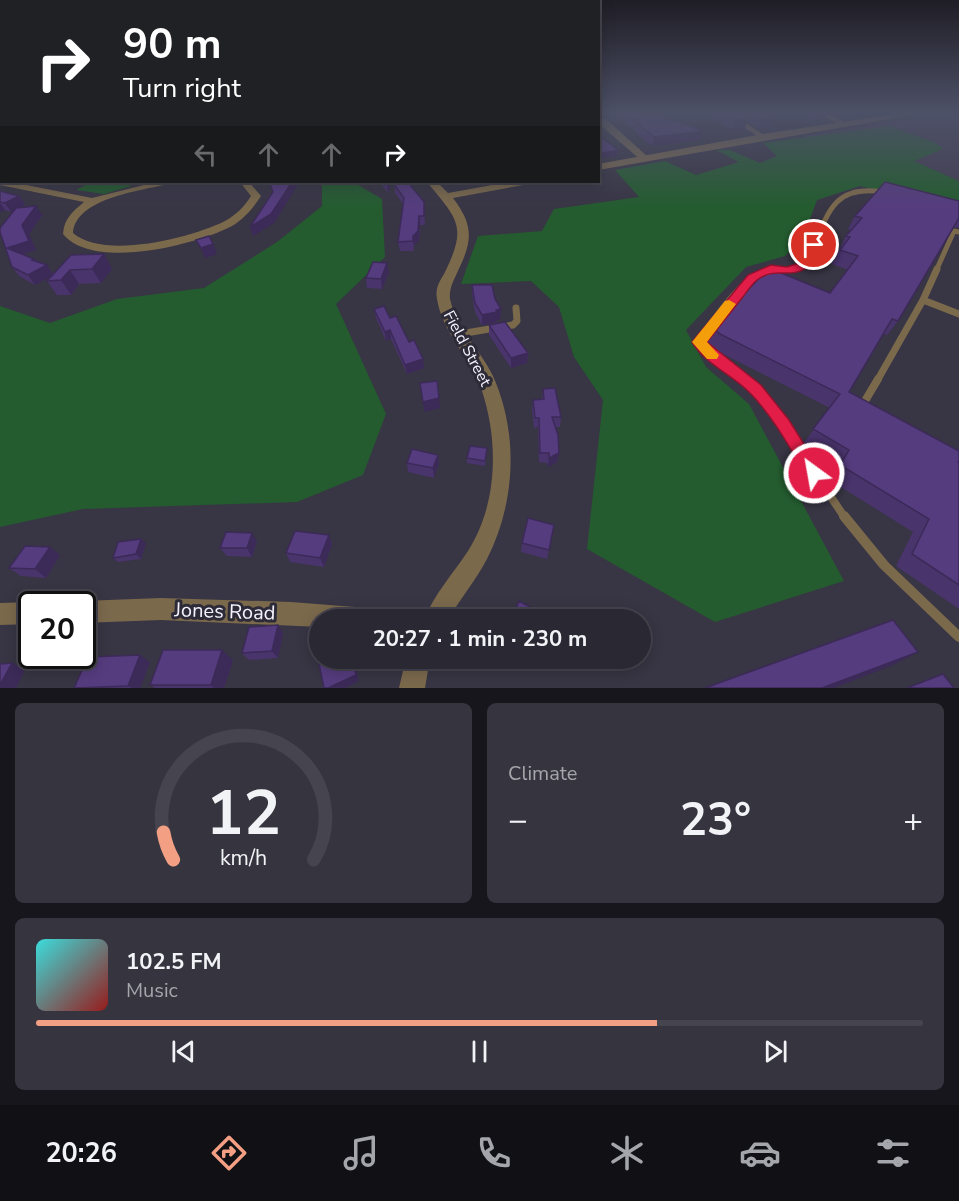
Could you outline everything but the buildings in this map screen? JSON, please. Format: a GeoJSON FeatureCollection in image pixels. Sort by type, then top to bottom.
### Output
{"type":"FeatureCollection","features":[{"type":"Feature","properties":{"kind":"street"},"geometry":{"type":"LineString","coordinates":[[629,144],[645,159]]}},
{"type":"Feature","properties":{"kind":"street"},"geometry":{"type":"LineString","coordinates":[[600,167],[725,144]]}},
{"type":"Feature","properties":{"kind":"street"},"geometry":{"type":"LineString","coordinates":[[5,183],[92,201]]}},
{"type":"Feature","properties":{"kind":"street"},"geometry":{"type":"LineString","coordinates":[[161,183],[92,201],[77,213],[69,224],[68,234],[75,242],[90,247],[109,249],[135,247],[196,236],[239,219],[249,210],[256,196],[245,183]]}},
{"type":"Feature","properties":{"kind":"street","name":"Field Street"},"geometry":{"type":"LineString","coordinates":[[433,183],[447,196],[457,214],[464,236],[442,292],[447,314],[480,365],[493,396],[501,439],[500,478],[487,538],[442,609]]}},
{"type":"Feature","properties":{"kind":"street"},"geometry":{"type":"LineString","coordinates":[[447,196],[518,183]]}},
{"type":"Feature","properties":{"kind":"street","name":"Jones Road"},"geometry":{"type":"LineString","coordinates":[[96,611],[161,609],[309,615]]}},
{"type":"Feature","properties":{"kind":"street"},"geometry":{"type":"LineString","coordinates":[[0,614],[18,613]]}},
{"type":"Feature","properties":{"kind":"street"},"geometry":{"type":"LineString","coordinates":[[412,688],[416,669]]}},
{"type":"Feature","properties":{"kind":"lane"},"geometry":{"type":"LineString","coordinates":[[895,195],[869,189],[857,189],[837,200],[829,208],[809,260],[800,267],[788,271],[771,269],[752,278],[699,342],[707,352],[756,389],[784,425],[814,473],[861,539],[885,568],[959,637]]}},
{"type":"Feature","properties":{"kind":"lane"},"geometry":{"type":"LineString","coordinates":[[872,411],[862,406],[922,300],[954,231],[959,232]]}},
{"type":"Feature","properties":{"kind":"lane"},"geometry":{"type":"LineString","coordinates":[[922,300],[959,314]]}},
{"type":"Feature","properties":{"kind":"lane"},"geometry":{"type":"LineString","coordinates":[[460,334],[513,325],[517,321],[516,308]]}},
{"type":"Feature","properties":{"kind":"shaded area"},"geometry":{"type":"Polygon","coordinates":[[[811,144],[959,144],[959,207],[850,179],[811,144]]]}},
{"type":"Feature","properties":{"kind":"green space"},"geometry":{"type":"Polygon","coordinates":[[[764,144],[937,144],[943,149],[914,161],[959,181],[959,209],[860,186],[817,200],[803,238],[785,256],[746,267],[686,330],[706,367],[749,404],[844,581],[715,622],[587,549],[603,400],[574,357],[559,307],[531,281],[461,284],[478,236],[542,231],[554,209],[639,197],[615,170],[665,161],[696,175],[739,162],[716,150],[730,150],[760,163],[777,156],[764,144]]]}},
{"type":"Feature","properties":{"kind":"green space"},"geometry":{"type":"Polygon","coordinates":[[[89,183],[132,183],[131,186],[104,194],[76,190],[89,183]]]}},
{"type":"Feature","properties":{"kind":"green space"},"geometry":{"type":"Polygon","coordinates":[[[322,183],[355,183],[382,199],[385,257],[336,304],[386,414],[363,475],[297,502],[83,509],[0,527],[0,306],[50,323],[117,299],[204,288],[277,242],[322,206],[322,183]]]}},
{"type":"Feature","properties":{"kind":"slow traffic"},"geometry":{"type":"LineString","coordinates":[[712,355],[699,342],[729,304]]}},
{"type":"Feature","properties":{"kind":"route"},"geometry":{"type":"LineString","coordinates":[[814,245],[809,260],[800,267],[788,271],[771,269],[752,278],[699,342],[707,352],[756,389],[784,425],[814,473]]}}]}
